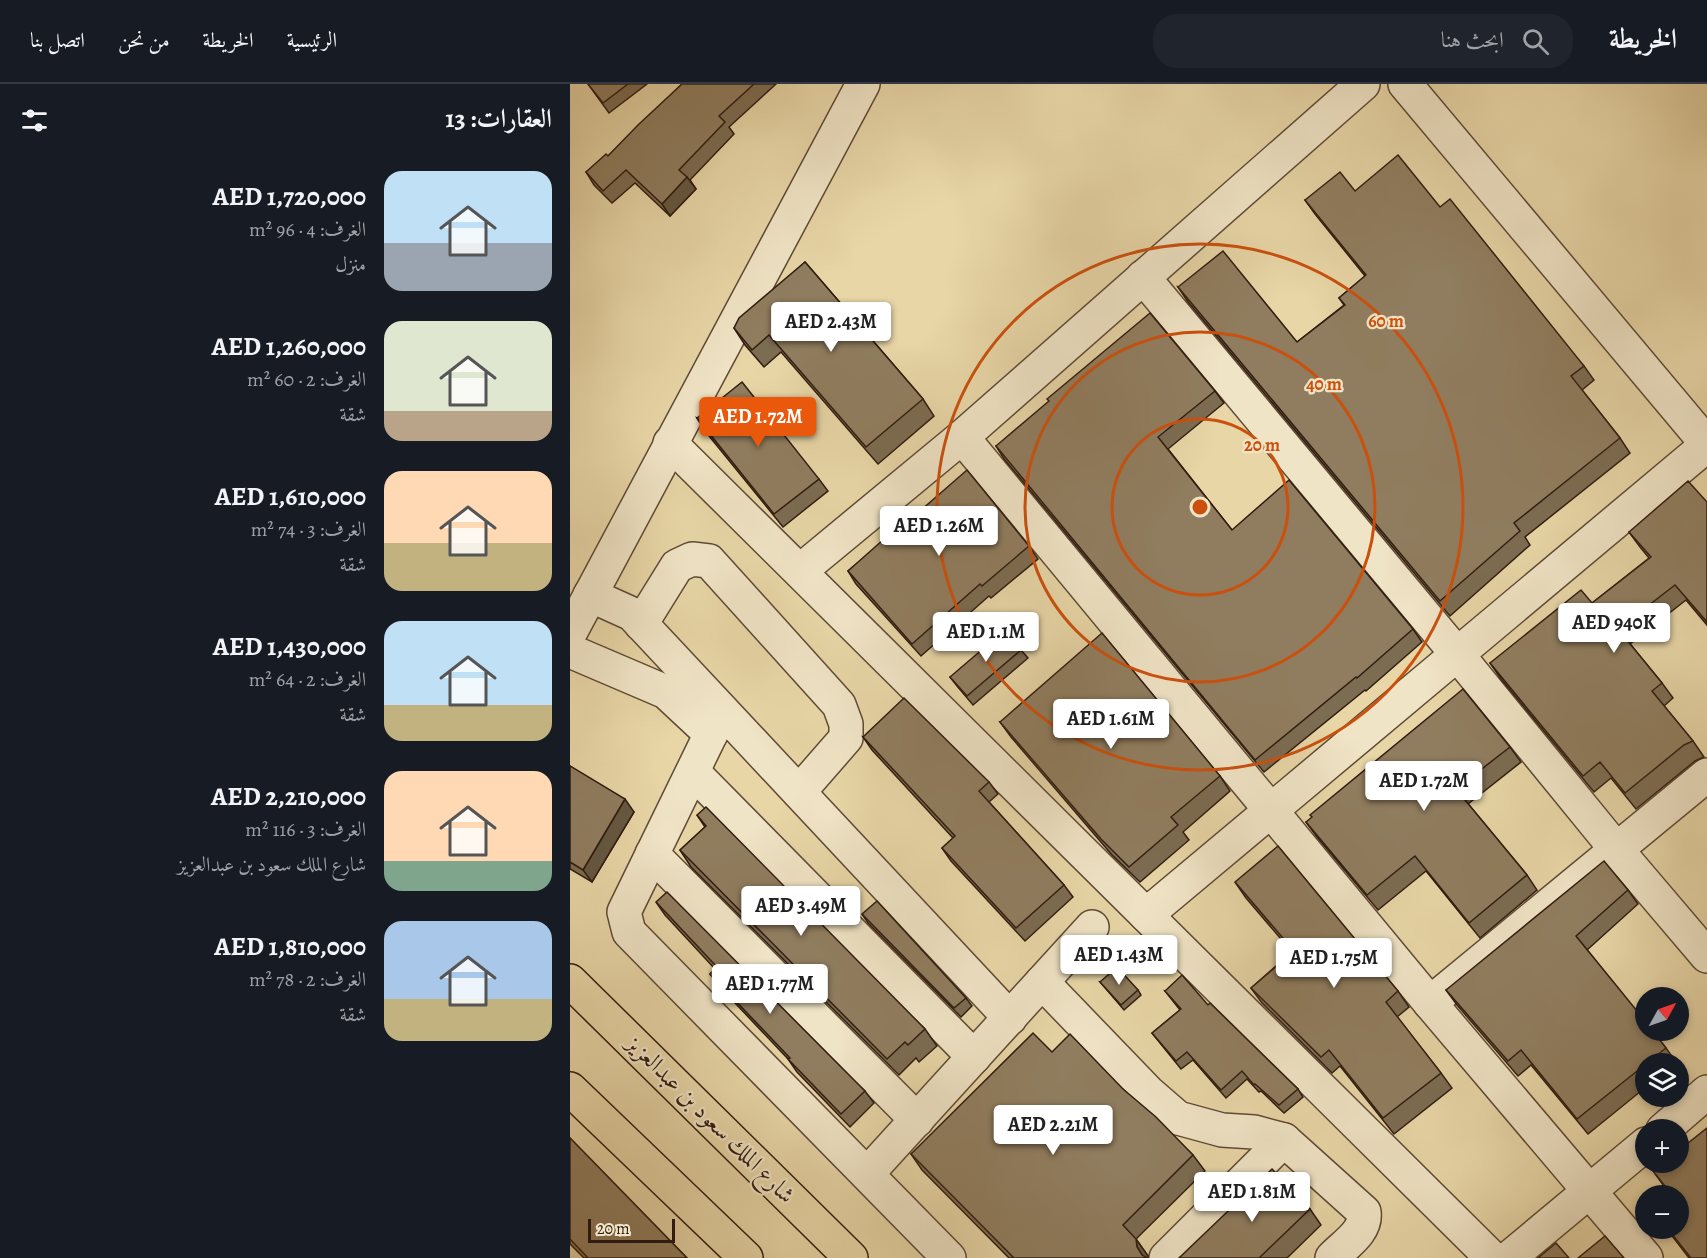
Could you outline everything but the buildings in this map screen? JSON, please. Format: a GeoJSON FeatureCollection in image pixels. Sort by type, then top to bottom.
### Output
{"type":"FeatureCollection","features":[{"type":"Feature","properties":{"kind":"main road","name":"شارع الملك سعود بن عبدالعزيز"},"geometry":{"type":"LineString","coordinates":[[570,981],[851,1258]]}},
{"type":"Feature","properties":{"kind":"main road"},"geometry":{"type":"LineString","coordinates":[[570,1089],[746,1258]]}},
{"type":"Feature","properties":{"kind":"street"},"geometry":{"type":"LineString","coordinates":[[570,633],[863,84]]}},
{"type":"Feature","properties":{"kind":"street"},"geometry":{"type":"LineString","coordinates":[[800,571],[962,437],[1363,84]]}},
{"type":"Feature","properties":{"kind":"street"},"geometry":{"type":"LineString","coordinates":[[1146,915],[1707,445],[1405,84]]}},
{"type":"Feature","properties":{"kind":"street"},"geometry":{"type":"LineString","coordinates":[[1143,277],[1707,957]]}},
{"type":"Feature","properties":{"kind":"street"},"geometry":{"type":"LineString","coordinates":[[962,437],[1272,809],[1430,1003],[1646,1258]]}},
{"type":"Feature","properties":{"kind":"street"},"geometry":{"type":"LineString","coordinates":[[670,443],[1492,1258]]}},
{"type":"Feature","properties":{"kind":"street"},"geometry":{"type":"LineString","coordinates":[[640,624],[677,566],[692,559],[709,561],[839,705],[846,724],[846,738],[799,792]]}},
{"type":"Feature","properties":{"kind":"street"},"geometry":{"type":"LineString","coordinates":[[590,595],[632,614],[717,722]]}},
{"type":"Feature","properties":{"kind":"street"},"geometry":{"type":"LineString","coordinates":[[570,651],[666,692],[717,722],[799,792],[1010,1018]]}},
{"type":"Feature","properties":{"kind":"street"},"geometry":{"type":"LineString","coordinates":[[717,722],[624,912],[629,932],[949,1258]]}},
{"type":"Feature","properties":{"kind":"street"},"geometry":{"type":"LineString","coordinates":[[693,772],[974,1057]]}},
{"type":"Feature","properties":{"kind":"street"},"geometry":{"type":"LineString","coordinates":[[1430,1003],[1707,775]]}},
{"type":"Feature","properties":{"kind":"street"},"geometry":{"type":"LineString","coordinates":[[652,854],[917,1120]]}},
{"type":"Feature","properties":{"kind":"street"},"geometry":{"type":"LineString","coordinates":[[867,1174],[1092,927]]}},
{"type":"Feature","properties":{"kind":"street"},"geometry":{"type":"LineString","coordinates":[[1042,982],[1148,1092],[1178,1118],[1222,1130],[1254,1132],[1284,1140],[1364,1212],[1365,1221],[1362,1228],[1332,1258]]}},
{"type":"Feature","properties":{"kind":"street"},"geometry":{"type":"LineString","coordinates":[[1676,1119],[1707,1092]]}},
{"type":"Feature","properties":{"kind":"street"},"geometry":{"type":"LineString","coordinates":[[1166,1258],[1284,1140]]}},
{"type":"Feature","properties":{"kind":"street"},"geometry":{"type":"LineString","coordinates":[[1509,1258],[1635,1153]]}}]}
